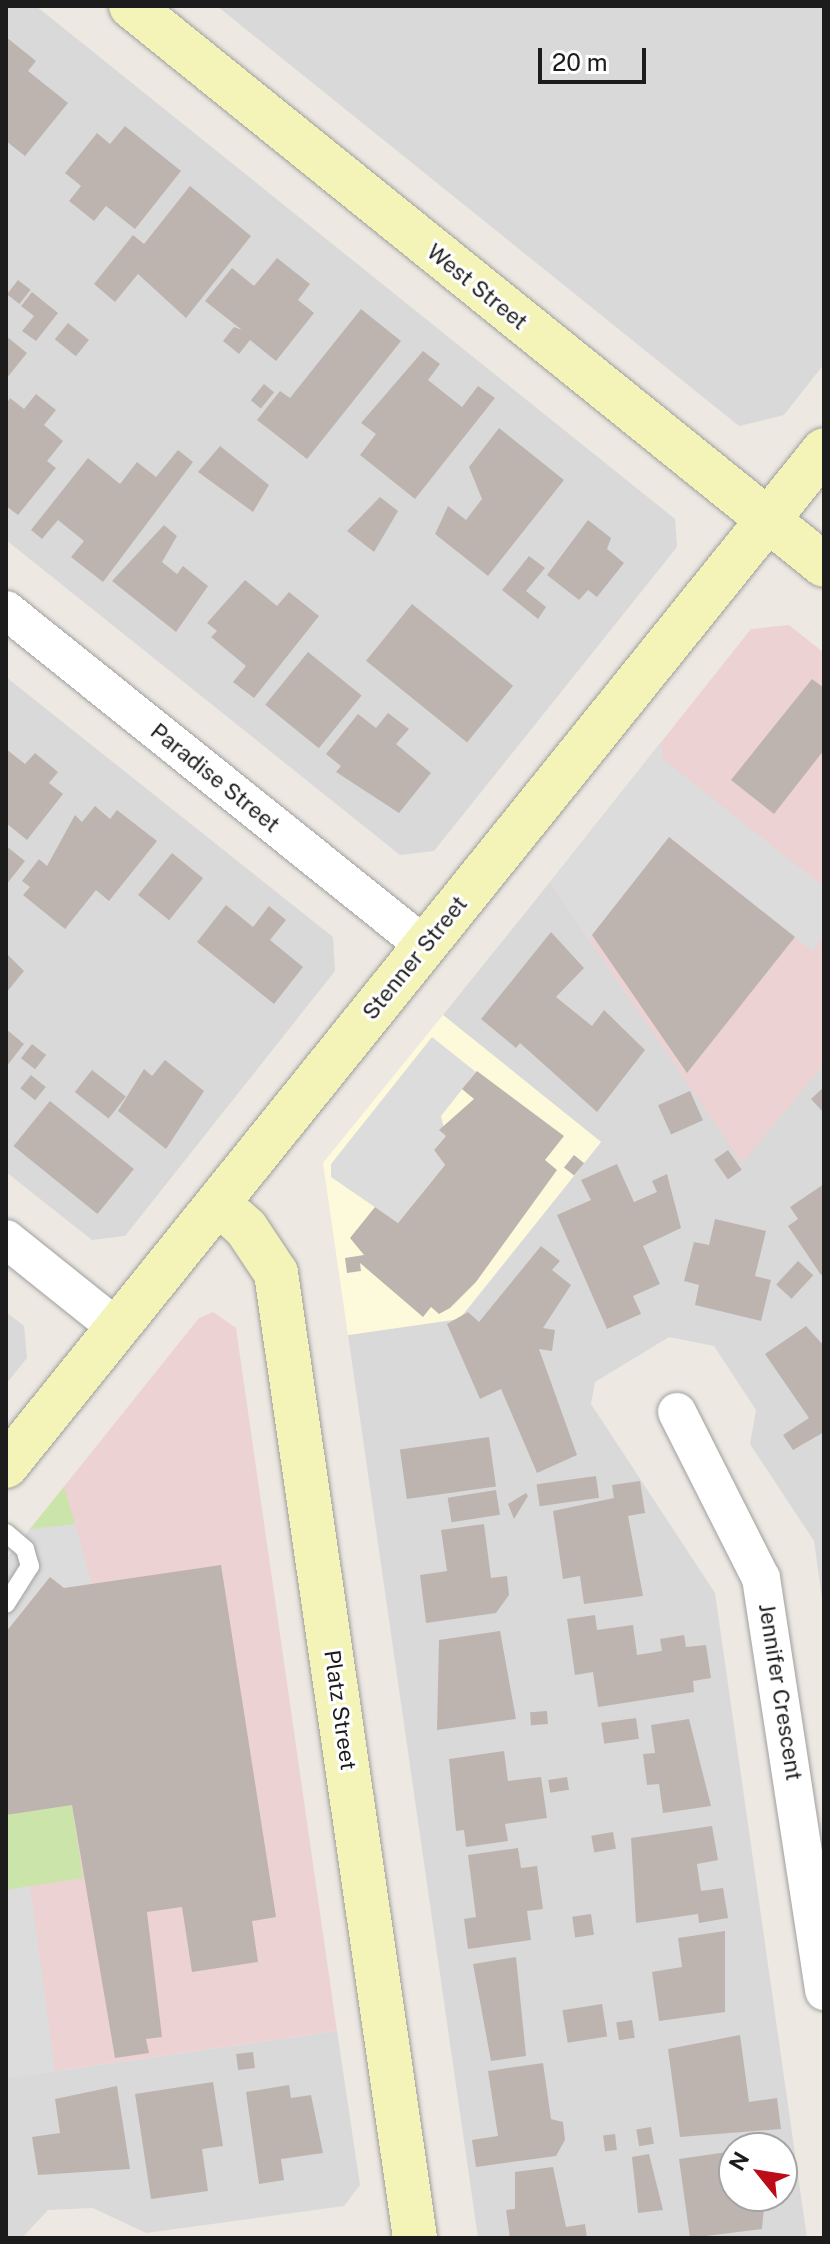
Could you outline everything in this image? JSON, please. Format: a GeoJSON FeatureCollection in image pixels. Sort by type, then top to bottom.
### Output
{"type":"FeatureCollection","features":[{"type":"Feature","properties":{"kind":"main road","name":"West Street"},"geometry":{"type":"LineString","coordinates":[[131,6],[824,565]]}},
{"type":"Feature","properties":{"kind":"main road","name":"Stenner Street"},"geometry":{"type":"LineString","coordinates":[[6,1466],[824,450]]}},
{"type":"Feature","properties":{"kind":"main road","name":"Platz Street"},"geometry":{"type":"LineString","coordinates":[[218,1203],[276,1273],[411,2237]]}},
{"type":"Feature","properties":{"kind":"street","name":"Paradise Street"},"geometry":{"type":"LineString","coordinates":[[6,610],[425,946]]}},
{"type":"Feature","properties":{"kind":"street"},"geometry":{"type":"LineString","coordinates":[[6,1239],[117,1328]]}},
{"type":"Feature","properties":{"kind":"street","name":"Jennifer Crescent"},"geometry":{"type":"LineString","coordinates":[[677,1412],[761,1578],[824,1991]]}},
{"type":"Feature","properties":{"kind":"lane"},"geometry":{"type":"LineString","coordinates":[[6,1533],[25,1549],[30,1566],[6,1604]]}},
{"type":"Feature","properties":{"kind":"shaded area"},"geometry":{"type":"Polygon","coordinates":[[[6,6],[36,6],[675,519],[677,547],[434,851],[400,855],[6,540],[6,6]]]}},
{"type":"Feature","properties":{"kind":"shaded area"},"geometry":{"type":"Polygon","coordinates":[[[217,6],[824,6],[824,364],[784,415],[739,426],[217,6]]]}},
{"type":"Feature","properties":{"kind":"shaded area"},"geometry":{"type":"Polygon","coordinates":[[[789,625],[824,653],[824,1064],[742,1163],[550,882],[751,629],[789,625]]]}},
{"type":"Feature","properties":{"kind":"shaded area"},"geometry":{"type":"Polygon","coordinates":[[[6,677],[333,937],[335,971],[125,1236],[92,1240],[6,1172],[6,677]]]}},
{"type":"Feature","properties":{"kind":"shaded area"},"geometry":{"type":"Polygon","coordinates":[[[661,742],[663,759],[824,887],[824,936],[812,951],[670,837],[589,939],[550,882],[661,742]]]}},
{"type":"Feature","properties":{"kind":"shaded area"},"geometry":{"type":"Polygon","coordinates":[[[550,882],[742,1162],[824,1064],[824,1613],[814,1541],[750,1444],[756,1410],[714,1346],[669,1337],[595,1382],[591,1404],[715,1593],[792,2132],[718,2132],[718,2212],[798,2212],[798,2175],[807,2238],[478,2238],[348,1335],[460,1319],[601,1142],[443,1015],[550,882]]]}},
{"type":"Feature","properties":{"kind":"shaded area"},"geometry":{"type":"Polygon","coordinates":[[[443,1015],[601,1142],[459,1319],[348,1335],[323,1163],[443,1015]]]}},
{"type":"Feature","properties":{"kind":"shaded area"},"geometry":{"type":"Polygon","coordinates":[[[432,1037],[476,1072],[441,1116],[446,1136],[434,1150],[445,1165],[398,1223],[331,1177],[331,1164],[432,1037]]]}},
{"type":"Feature","properties":{"kind":"shaded area"},"geometry":{"type":"Polygon","coordinates":[[[6,1312],[24,1326],[27,1358],[6,1384],[6,1312]]]}},
{"type":"Feature","properties":{"kind":"shaded area"},"geometry":{"type":"Polygon","coordinates":[[[213,1312],[236,1328],[337,2031],[6,2078],[6,1559],[199,1318],[213,1312]]]}},
{"type":"Feature","properties":{"kind":"shaded area"},"geometry":{"type":"Polygon","coordinates":[[[75,1524],[92,1585],[64,1588],[50,1577],[6,1632],[6,1559],[30,1529],[75,1524]]]}},
{"type":"Feature","properties":{"kind":"shaded area"},"geometry":{"type":"Polygon","coordinates":[[[30,1886],[55,2071],[6,2078],[6,1890],[30,1886]]]}},
{"type":"Feature","properties":{"kind":"shaded area"},"geometry":{"type":"Polygon","coordinates":[[[337,2031],[360,2185],[344,2206],[146,2233],[93,2208],[48,2210],[22,2238],[6,2238],[6,2078],[337,2031]]]}},
{"type":"Feature","properties":{"kind":"green space"},"geometry":{"type":"Polygon","coordinates":[[[64,1487],[75,1524],[34,1533],[30,1529],[64,1487]]]}},
{"type":"Feature","properties":{"kind":"green space"},"geometry":{"type":"Polygon","coordinates":[[[72,1805],[83,1878],[6,1890],[6,1815],[72,1805]]]}},
{"type":"Feature","properties":{"kind":"building"},"geometry":{"type":"Polygon","coordinates":[[[6,37],[36,61],[28,71],[68,103],[25,156],[6,141],[6,37]]]}},
{"type":"Feature","properties":{"kind":"building"},"geometry":{"type":"Polygon","coordinates":[[[125,126],[181,171],[135,229],[106,206],[94,221],[69,201],[81,186],[65,173],[97,133],[110,144],[125,126]]]}},
{"type":"Feature","properties":{"kind":"building"},"geometry":{"type":"Polygon","coordinates":[[[190,186],[251,236],[186,318],[138,274],[115,302],[94,284],[133,235],[144,244],[190,186]]]}},
{"type":"Feature","properties":{"kind":"building"},"geometry":{"type":"Polygon","coordinates":[[[277,258],[310,284],[298,300],[314,313],[276,361],[250,340],[239,354],[223,341],[234,327],[242,330],[205,301],[232,268],[254,286],[277,258]]]}},
{"type":"Feature","properties":{"kind":"building"},"geometry":{"type":"Polygon","coordinates":[[[18,280],[31,290],[20,304],[7,294],[18,280]]]}},
{"type":"Feature","properties":{"kind":"building"},"geometry":{"type":"Polygon","coordinates":[[[32,292],[58,313],[36,341],[22,331],[34,316],[21,306],[32,292]]]}},
{"type":"Feature","properties":{"kind":"building"},"geometry":{"type":"Polygon","coordinates":[[[361,309],[401,341],[307,459],[257,420],[280,391],[290,398],[361,309]]]}},
{"type":"Feature","properties":{"kind":"building"},"geometry":{"type":"Polygon","coordinates":[[[68,323],[89,340],[76,356],[55,339],[68,323]]]}},
{"type":"Feature","properties":{"kind":"building"},"geometry":{"type":"Polygon","coordinates":[[[6,336],[27,353],[6,379],[6,336]]]}},
{"type":"Feature","properties":{"kind":"building"},"geometry":{"type":"Polygon","coordinates":[[[423,351],[440,364],[428,380],[462,407],[478,386],[495,398],[415,499],[360,455],[376,434],[361,423],[423,351]]]}},
{"type":"Feature","properties":{"kind":"building"},"geometry":{"type":"Polygon","coordinates":[[[264,384],[274,392],[261,409],[251,400],[264,384]]]}},
{"type":"Feature","properties":{"kind":"building"},"geometry":{"type":"Polygon","coordinates":[[[36,394],[56,410],[44,425],[63,441],[47,461],[56,468],[18,515],[6,506],[6,404],[10,398],[24,409],[36,394]]]}},
{"type":"Feature","properties":{"kind":"building"},"geometry":{"type":"Polygon","coordinates":[[[499,428],[564,480],[488,576],[435,534],[448,506],[466,520],[482,499],[469,467],[499,428]]]}},
{"type":"Feature","properties":{"kind":"building"},"geometry":{"type":"Polygon","coordinates":[[[220,446],[269,485],[253,512],[198,472],[220,446]]]}},
{"type":"Feature","properties":{"kind":"building"},"geometry":{"type":"Polygon","coordinates":[[[178,450],[193,462],[103,582],[71,557],[84,541],[58,520],[42,539],[31,530],[88,458],[120,484],[137,462],[156,477],[178,450]]]}},
{"type":"Feature","properties":{"kind":"building"},"geometry":{"type":"Polygon","coordinates":[[[380,497],[398,511],[374,552],[347,531],[380,497]]]}},
{"type":"Feature","properties":{"kind":"building"},"geometry":{"type":"Polygon","coordinates":[[[588,520],[611,538],[607,549],[624,563],[597,597],[588,590],[579,600],[547,575],[588,520]]]}},
{"type":"Feature","properties":{"kind":"building"},"geometry":{"type":"Polygon","coordinates":[[[164,525],[177,536],[162,562],[177,574],[183,566],[208,586],[176,632],[112,581],[164,525]]]}},
{"type":"Feature","properties":{"kind":"building"},"geometry":{"type":"Polygon","coordinates":[[[529,556],[545,568],[526,591],[546,607],[538,619],[502,590],[529,556]]]}},
{"type":"Feature","properties":{"kind":"building"},"geometry":{"type":"Polygon","coordinates":[[[245,580],[277,606],[289,592],[319,616],[254,698],[233,682],[246,666],[211,637],[217,631],[207,623],[245,580]]]}},
{"type":"Feature","properties":{"kind":"building"},"geometry":{"type":"Polygon","coordinates":[[[412,604],[513,686],[467,743],[366,661],[412,604]]]}},
{"type":"Feature","properties":{"kind":"building"},"geometry":{"type":"Polygon","coordinates":[[[308,652],[362,695],[319,748],[265,705],[308,652]]]}},
{"type":"Feature","properties":{"kind":"building"},"geometry":{"type":"Polygon","coordinates":[[[812,679],[824,688],[824,750],[774,814],[731,780],[812,679]]]}},
{"type":"Feature","properties":{"kind":"building"},"geometry":{"type":"Polygon","coordinates":[[[388,713],[409,729],[396,744],[431,773],[399,813],[336,772],[341,766],[326,754],[358,714],[376,728],[388,713]]]}},
{"type":"Feature","properties":{"kind":"building"},"geometry":{"type":"Polygon","coordinates":[[[6,749],[25,764],[35,753],[58,772],[49,783],[63,794],[27,840],[6,823],[6,749]]]}},
{"type":"Feature","properties":{"kind":"building"},"geometry":{"type":"Polygon","coordinates":[[[95,806],[110,819],[117,810],[157,841],[109,901],[96,890],[65,929],[23,895],[30,887],[22,881],[39,859],[47,866],[75,815],[82,822],[95,806]]]}},
{"type":"Feature","properties":{"kind":"building"},"geometry":{"type":"Polygon","coordinates":[[[669,837],[795,937],[687,1073],[592,935],[669,837]]]}},
{"type":"Feature","properties":{"kind":"building"},"geometry":{"type":"Polygon","coordinates":[[[6,846],[25,861],[6,885],[6,846]]]}},
{"type":"Feature","properties":{"kind":"building"},"geometry":{"type":"Polygon","coordinates":[[[172,853],[203,878],[169,920],[138,895],[172,853]]]}},
{"type":"Feature","properties":{"kind":"building"},"geometry":{"type":"Polygon","coordinates":[[[226,905],[253,927],[269,906],[286,920],[270,940],[303,967],[274,1004],[197,942],[226,905]]]}},
{"type":"Feature","properties":{"kind":"building"},"geometry":{"type":"Polygon","coordinates":[[[551,932],[584,968],[556,997],[592,1026],[604,1010],[645,1050],[597,1112],[520,1043],[516,1048],[481,1019],[551,932]]]}},
{"type":"Feature","properties":{"kind":"building"},"geometry":{"type":"Polygon","coordinates":[[[6,953],[24,971],[6,993],[6,953]]]}},
{"type":"Feature","properties":{"kind":"building"},"geometry":{"type":"Polygon","coordinates":[[[6,1029],[24,1044],[6,1067],[6,1029]]]}},
{"type":"Feature","properties":{"kind":"building"},"geometry":{"type":"Polygon","coordinates":[[[32,1044],[46,1055],[35,1069],[21,1058],[32,1044]]]}},
{"type":"Feature","properties":{"kind":"building"},"geometry":{"type":"Polygon","coordinates":[[[165,1060],[204,1091],[166,1149],[118,1111],[144,1069],[152,1076],[165,1060]]]}},
{"type":"Feature","properties":{"kind":"building"},"geometry":{"type":"Polygon","coordinates":[[[92,1070],[126,1096],[109,1119],[75,1092],[92,1070]]]}},
{"type":"Feature","properties":{"kind":"building"},"geometry":{"type":"Polygon","coordinates":[[[477,1071],[564,1136],[545,1160],[557,1170],[476,1282],[450,1308],[439,1314],[431,1307],[423,1317],[360,1263],[361,1271],[347,1273],[345,1258],[364,1255],[350,1238],[375,1207],[398,1223],[445,1165],[434,1150],[446,1136],[439,1130],[474,1099],[462,1089],[477,1071]]]}},
{"type":"Feature","properties":{"kind":"building"},"geometry":{"type":"Polygon","coordinates":[[[31,1075],[46,1087],[35,1100],[20,1088],[31,1075]]]}},
{"type":"Feature","properties":{"kind":"building"},"geometry":{"type":"Polygon","coordinates":[[[824,1087],[824,1113],[811,1099],[824,1087]]]}},
{"type":"Feature","properties":{"kind":"building"},"geometry":{"type":"Polygon","coordinates":[[[690,1091],[703,1120],[671,1134],[658,1105],[690,1091]]]}},
{"type":"Feature","properties":{"kind":"building"},"geometry":{"type":"Polygon","coordinates":[[[50,1101],[134,1169],[97,1214],[13,1146],[50,1101]]]}},
{"type":"Feature","properties":{"kind":"building"},"geometry":{"type":"Polygon","coordinates":[[[728,1150],[742,1170],[728,1179],[714,1160],[728,1150]]]}},
{"type":"Feature","properties":{"kind":"building"},"geometry":{"type":"Polygon","coordinates":[[[574,1155],[584,1163],[574,1176],[564,1167],[574,1155]]]}},
{"type":"Feature","properties":{"kind":"building"},"geometry":{"type":"Polygon","coordinates":[[[617,1164],[634,1202],[657,1192],[652,1181],[667,1174],[681,1228],[643,1246],[660,1284],[633,1296],[641,1314],[607,1329],[557,1215],[591,1200],[581,1180],[617,1164]]]}},
{"type":"Feature","properties":{"kind":"building"},"geometry":{"type":"Polygon","coordinates":[[[824,1184],[824,1273],[821,1275],[788,1226],[798,1219],[790,1207],[824,1184]]]}},
{"type":"Feature","properties":{"kind":"building"},"geometry":{"type":"Polygon","coordinates":[[[715,1219],[766,1231],[755,1276],[771,1280],[761,1321],[695,1305],[699,1285],[684,1281],[694,1242],[709,1245],[715,1219]]]}},
{"type":"Feature","properties":{"kind":"building"},"geometry":{"type":"Polygon","coordinates":[[[541,1246],[560,1261],[552,1270],[571,1285],[543,1328],[555,1330],[552,1351],[539,1349],[577,1455],[537,1473],[501,1389],[480,1399],[447,1324],[468,1312],[479,1322],[541,1246]]]}},
{"type":"Feature","properties":{"kind":"building"},"geometry":{"type":"Polygon","coordinates":[[[798,1261],[813,1275],[792,1299],[776,1284],[798,1261]]]}},
{"type":"Feature","properties":{"kind":"building"},"geometry":{"type":"Polygon","coordinates":[[[806,1326],[824,1346],[824,1432],[793,1450],[783,1435],[809,1418],[765,1354],[806,1326]]]}},
{"type":"Feature","properties":{"kind":"building"},"geometry":{"type":"Polygon","coordinates":[[[489,1437],[496,1487],[407,1499],[400,1450],[489,1437]]]}},
{"type":"Feature","properties":{"kind":"building"},"geometry":{"type":"Polygon","coordinates":[[[596,1476],[599,1498],[540,1506],[537,1484],[596,1476]]]}},
{"type":"Feature","properties":{"kind":"building"},"geometry":{"type":"Polygon","coordinates":[[[640,1481],[645,1513],[628,1516],[643,1596],[584,1604],[580,1576],[563,1579],[553,1511],[614,1498],[612,1485],[640,1481]]]}},
{"type":"Feature","properties":{"kind":"building"},"geometry":{"type":"Polygon","coordinates":[[[496,1490],[500,1515],[452,1522],[448,1498],[496,1490]]]}},
{"type":"Feature","properties":{"kind":"building"},"geometry":{"type":"Polygon","coordinates":[[[526,1493],[528,1496],[514,1519],[508,1504],[526,1493]]]}},
{"type":"Feature","properties":{"kind":"building"},"geometry":{"type":"Polygon","coordinates":[[[484,1524],[491,1578],[507,1576],[509,1595],[496,1613],[426,1623],[420,1575],[447,1571],[441,1530],[484,1524]]]}},
{"type":"Feature","properties":{"kind":"building"},"geometry":{"type":"Polygon","coordinates":[[[221,1565],[276,1917],[252,1921],[258,1962],[192,1972],[182,1907],[147,1912],[162,2037],[146,2039],[149,2053],[115,2058],[72,1805],[6,1815],[6,1632],[50,1577],[64,1588],[221,1565]]]}},
{"type":"Feature","properties":{"kind":"building"},"geometry":{"type":"Polygon","coordinates":[[[595,1615],[597,1630],[633,1625],[637,1655],[662,1651],[660,1639],[684,1635],[686,1647],[706,1645],[711,1678],[693,1681],[694,1692],[598,1707],[593,1672],[575,1675],[567,1619],[595,1615]]]}},
{"type":"Feature","properties":{"kind":"building"},"geometry":{"type":"Polygon","coordinates":[[[500,1631],[516,1719],[437,1730],[439,1640],[500,1631]]]}},
{"type":"Feature","properties":{"kind":"building"},"geometry":{"type":"Polygon","coordinates":[[[547,1711],[548,1724],[531,1725],[530,1712],[547,1711]]]}},
{"type":"Feature","properties":{"kind":"building"},"geometry":{"type":"Polygon","coordinates":[[[636,1718],[639,1739],[604,1744],[601,1723],[636,1718]]]}},
{"type":"Feature","properties":{"kind":"building"},"geometry":{"type":"Polygon","coordinates":[[[689,1719],[711,1806],[663,1813],[659,1784],[647,1785],[643,1754],[655,1753],[651,1725],[689,1719]]]}},
{"type":"Feature","properties":{"kind":"building"},"geometry":{"type":"Polygon","coordinates":[[[504,1751],[508,1781],[541,1777],[547,1818],[505,1824],[508,1841],[466,1847],[464,1830],[456,1831],[449,1759],[504,1751]]]}},
{"type":"Feature","properties":{"kind":"building"},"geometry":{"type":"Polygon","coordinates":[[[567,1777],[569,1790],[550,1793],[548,1780],[567,1777]]]}},
{"type":"Feature","properties":{"kind":"building"},"geometry":{"type":"Polygon","coordinates":[[[712,1826],[718,1860],[697,1864],[701,1891],[723,1888],[728,1918],[699,1923],[698,1914],[636,1923],[631,1838],[712,1826]]]}},
{"type":"Feature","properties":{"kind":"building"},"geometry":{"type":"Polygon","coordinates":[[[613,1832],[616,1849],[594,1853],[591,1836],[613,1832]]]}},
{"type":"Feature","properties":{"kind":"building"},"geometry":{"type":"Polygon","coordinates":[[[518,1848],[521,1868],[537,1866],[543,1909],[527,1911],[531,1940],[468,1949],[464,1919],[476,1917],[468,1855],[518,1848]]]}},
{"type":"Feature","properties":{"kind":"building"},"geometry":{"type":"Polygon","coordinates":[[[591,1914],[594,1935],[575,1937],[572,1917],[591,1914]]]}},
{"type":"Feature","properties":{"kind":"building"},"geometry":{"type":"Polygon","coordinates":[[[725,1931],[725,2012],[659,2021],[652,1972],[682,1967],[678,1938],[725,1931]]]}},
{"type":"Feature","properties":{"kind":"building"},"geometry":{"type":"Polygon","coordinates":[[[516,1957],[526,2056],[491,2061],[473,1964],[516,1957]]]}},
{"type":"Feature","properties":{"kind":"building"},"geometry":{"type":"Polygon","coordinates":[[[602,2004],[607,2037],[568,2043],[562,2010],[602,2004]]]}},
{"type":"Feature","properties":{"kind":"building"},"geometry":{"type":"Polygon","coordinates":[[[632,2020],[635,2038],[619,2040],[616,2023],[632,2020]]]}},
{"type":"Feature","properties":{"kind":"building"},"geometry":{"type":"Polygon","coordinates":[[[740,2035],[749,2102],[777,2098],[781,2129],[680,2137],[668,2049],[740,2035]]]}},
{"type":"Feature","properties":{"kind":"building"},"geometry":{"type":"Polygon","coordinates":[[[253,2052],[255,2068],[238,2070],[236,2054],[253,2052]]]}},
{"type":"Feature","properties":{"kind":"building"},"geometry":{"type":"Polygon","coordinates":[[[543,2063],[551,2119],[563,2122],[565,2140],[556,2156],[476,2167],[472,2140],[498,2136],[488,2071],[543,2063]]]}},
{"type":"Feature","properties":{"kind":"building"},"geometry":{"type":"Polygon","coordinates":[[[213,2082],[223,2146],[202,2149],[208,2191],[151,2199],[135,2094],[213,2082]]]}},
{"type":"Feature","properties":{"kind":"building"},"geometry":{"type":"Polygon","coordinates":[[[289,2085],[291,2098],[311,2095],[323,2153],[281,2159],[284,2180],[259,2184],[246,2092],[289,2085]]]}},
{"type":"Feature","properties":{"kind":"building"},"geometry":{"type":"Polygon","coordinates":[[[117,2086],[130,2169],[38,2175],[32,2137],[60,2133],[55,2099],[117,2086]]]}},
{"type":"Feature","properties":{"kind":"building"},"geometry":{"type":"Polygon","coordinates":[[[651,2127],[654,2144],[639,2146],[636,2130],[651,2127]]]}},
{"type":"Feature","properties":{"kind":"building"},"geometry":{"type":"Polygon","coordinates":[[[615,2134],[617,2150],[605,2151],[603,2135],[615,2134]]]}},
{"type":"Feature","properties":{"kind":"building"},"geometry":{"type":"Polygon","coordinates":[[[718,2153],[718,2212],[764,2212],[762,2229],[690,2238],[679,2159],[718,2153]]]}},
{"type":"Feature","properties":{"kind":"building"},"geometry":{"type":"Polygon","coordinates":[[[649,2154],[663,2210],[638,2213],[632,2157],[649,2154]]]}},
{"type":"Feature","properties":{"kind":"building"},"geometry":{"type":"Polygon","coordinates":[[[553,2167],[566,2227],[585,2224],[587,2238],[510,2238],[506,2210],[515,2209],[515,2172],[553,2167]]]}}]}
